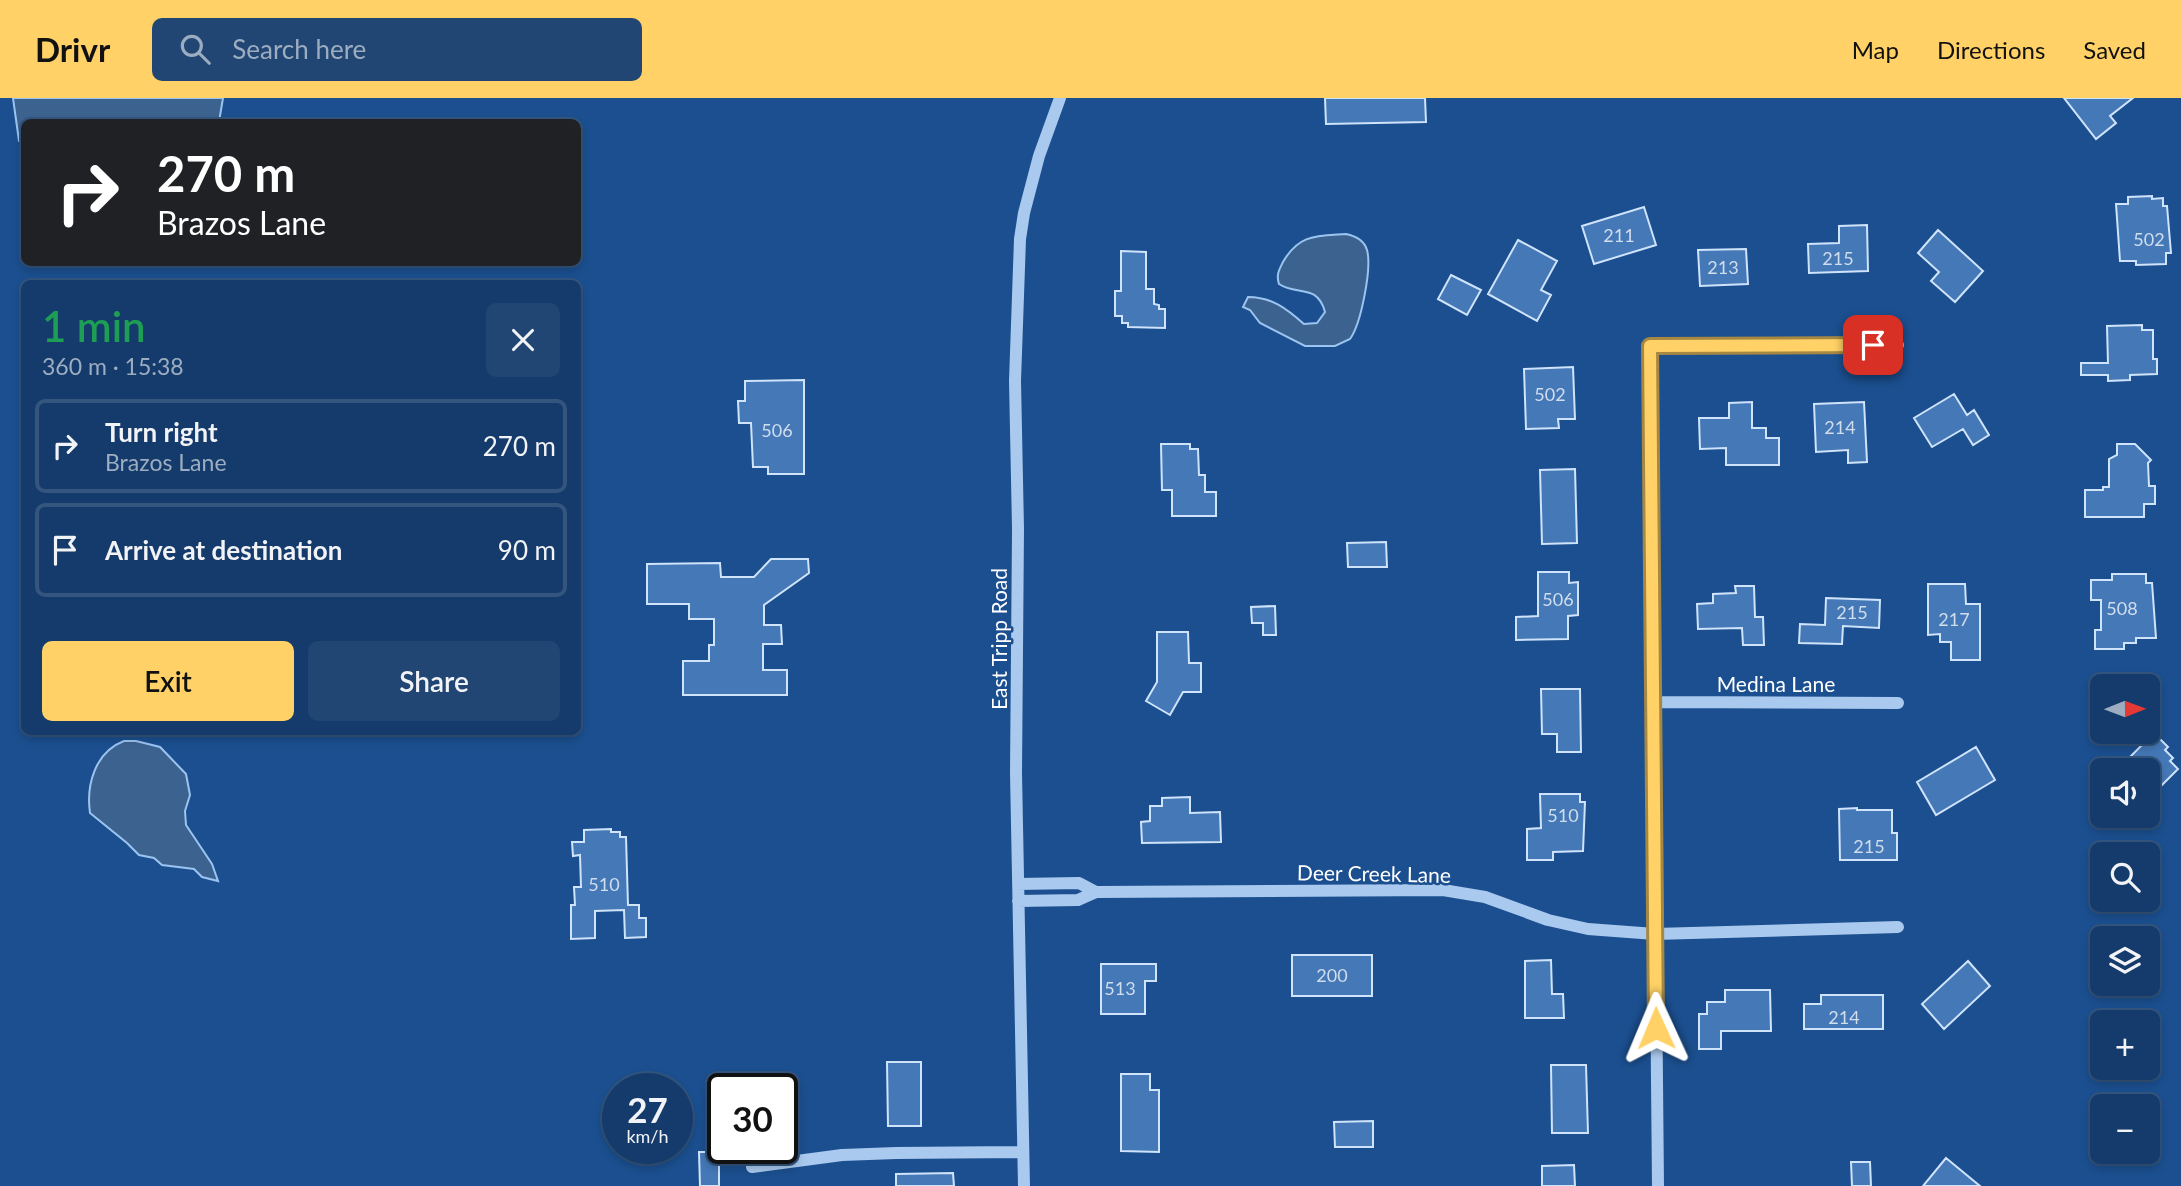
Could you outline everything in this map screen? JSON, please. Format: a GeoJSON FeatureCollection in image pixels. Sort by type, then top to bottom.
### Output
{"type":"FeatureCollection","features":[{"type":"Feature","properties":{"kind":"street","name":"East Tripp Road"},"geometry":{"type":"LineString","coordinates":[[1024,1186],[1016,773],[1018,528],[1015,381],[1020,239],[1024,213],[1039,156],[1060,98]]}},
{"type":"Feature","properties":{"kind":"street"},"geometry":{"type":"LineString","coordinates":[[1658,1186],[1650,346],[1898,345]]}},
{"type":"Feature","properties":{"kind":"street","name":"Medina Lane"},"geometry":{"type":"LineString","coordinates":[[1654,702],[1898,703]]}},
{"type":"Feature","properties":{"kind":"street","name":"Deer Creek Lane"},"geometry":{"type":"LineString","coordinates":[[1018,884],[1079,883],[1096,892]]}},
{"type":"Feature","properties":{"kind":"street","name":"Deer Creek Lane"},"geometry":{"type":"LineString","coordinates":[[1018,901],[1078,900],[1096,892],[1443,890],[1485,897],[1548,920],[1588,929],[1655,934],[1898,927]]}},
{"type":"Feature","properties":{"kind":"street"},"geometry":{"type":"LineString","coordinates":[[752,1167],[842,1155],[1023,1152]]}},
{"type":"Feature","properties":{"kind":"water"},"geometry":{"type":"Polygon","coordinates":[[[13,98],[223,98],[220,119],[21,119],[21,143],[13,98]]]}},
{"type":"Feature","properties":{"kind":"water"},"geometry":{"type":"Polygon","coordinates":[[[1346,234],[1362,241],[1368,258],[1362,309],[1350,339],[1335,346],[1305,346],[1260,323],[1250,310],[1243,307],[1248,297],[1264,299],[1285,309],[1304,324],[1317,323],[1325,312],[1317,297],[1279,284],[1279,270],[1289,253],[1302,241],[1317,236],[1346,234]]]}},
{"type":"Feature","properties":{"kind":"water"},"geometry":{"type":"Polygon","coordinates":[[[124,741],[160,747],[186,774],[190,795],[185,811],[186,825],[212,864],[218,881],[202,877],[194,869],[162,865],[154,858],[139,855],[90,813],[91,781],[99,761],[114,746],[124,741]]]}},
{"type":"Feature","properties":{"kind":"building"},"geometry":{"type":"Polygon","coordinates":[[[1325,98],[1425,98],[1426,122],[1326,124],[1325,98]]]}},
{"type":"Feature","properties":{"kind":"building"},"geometry":{"type":"Polygon","coordinates":[[[2064,98],[2133,98],[2110,116],[2116,123],[2096,139],[2064,98]]]}},
{"type":"Feature","properties":{"kind":"building"},"geometry":{"type":"Polygon","coordinates":[[[2152,196],[2152,199],[2163,198],[2163,206],[2167,206],[2171,253],[2166,253],[2166,264],[2136,265],[2136,261],[2120,261],[2116,204],[2128,204],[2128,197],[2152,196]]]}},
{"type":"Feature","properties":{"kind":"building"},"geometry":{"type":"Polygon","coordinates":[[[1644,207],[1656,245],[1594,264],[1582,226],[1644,207]]]}},
{"type":"Feature","properties":{"kind":"building"},"geometry":{"type":"Polygon","coordinates":[[[1867,225],[1868,271],[1809,273],[1808,244],[1839,243],[1839,226],[1867,225]]]}},
{"type":"Feature","properties":{"kind":"building"},"geometry":{"type":"Polygon","coordinates":[[[1938,230],[1983,271],[1955,302],[1931,281],[1939,272],[1918,253],[1938,230]]]}},
{"type":"Feature","properties":{"kind":"building"},"geometry":{"type":"Polygon","coordinates":[[[1518,240],[1557,261],[1541,290],[1551,295],[1537,321],[1488,294],[1518,240]]]}},
{"type":"Feature","properties":{"kind":"building"},"geometry":{"type":"Polygon","coordinates":[[[1746,249],[1748,284],[1700,286],[1698,250],[1746,249]]]}},
{"type":"Feature","properties":{"kind":"building"},"geometry":{"type":"Polygon","coordinates":[[[1121,251],[1146,252],[1146,289],[1154,289],[1154,304],[1159,305],[1159,309],[1165,309],[1165,328],[1128,327],[1128,323],[1122,323],[1122,316],[1115,316],[1115,291],[1121,291],[1121,251]]]}},
{"type":"Feature","properties":{"kind":"building"},"geometry":{"type":"Polygon","coordinates":[[[1451,275],[1481,290],[1467,315],[1438,299],[1451,275]]]}},
{"type":"Feature","properties":{"kind":"building"},"geometry":{"type":"Polygon","coordinates":[[[2142,325],[2142,330],[2153,330],[2153,359],[2157,359],[2157,374],[2130,375],[2130,380],[2108,381],[2108,375],[2081,375],[2081,363],[2108,363],[2107,326],[2142,325]]]}},
{"type":"Feature","properties":{"kind":"building"},"geometry":{"type":"Polygon","coordinates":[[[1573,367],[1575,419],[1558,419],[1559,428],[1526,429],[1524,369],[1573,367]]]}},
{"type":"Feature","properties":{"kind":"building"},"geometry":{"type":"Polygon","coordinates":[[[804,380],[804,474],[768,474],[768,467],[753,467],[751,423],[739,423],[738,401],[745,401],[745,381],[804,380]]]}},
{"type":"Feature","properties":{"kind":"building"},"geometry":{"type":"Polygon","coordinates":[[[1954,394],[1967,415],[1974,410],[1989,435],[1973,445],[1963,429],[1932,447],[1914,418],[1954,394]]]}},
{"type":"Feature","properties":{"kind":"building"},"geometry":{"type":"Polygon","coordinates":[[[1752,402],[1752,428],[1766,428],[1766,438],[1779,438],[1779,465],[1726,465],[1726,448],[1700,449],[1699,418],[1729,418],[1729,403],[1752,402]]]}},
{"type":"Feature","properties":{"kind":"building"},"geometry":{"type":"Polygon","coordinates":[[[1864,402],[1867,462],[1848,463],[1848,450],[1816,452],[1814,404],[1864,402]]]}},
{"type":"Feature","properties":{"kind":"building"},"geometry":{"type":"Polygon","coordinates":[[[1161,444],[1190,444],[1190,449],[1198,449],[1199,475],[1205,475],[1205,492],[1216,492],[1216,516],[1172,516],[1172,490],[1162,490],[1161,444]]]}},
{"type":"Feature","properties":{"kind":"building"},"geometry":{"type":"Polygon","coordinates":[[[2117,444],[2135,444],[2151,460],[2148,463],[2149,486],[2155,486],[2155,504],[2144,504],[2144,517],[2085,517],[2085,490],[2103,490],[2103,487],[2109,487],[2109,459],[2117,455],[2117,444]]]}},
{"type":"Feature","properties":{"kind":"building"},"geometry":{"type":"Polygon","coordinates":[[[1575,469],[1577,543],[1542,544],[1540,470],[1575,469]]]}},
{"type":"Feature","properties":{"kind":"building"},"geometry":{"type":"Polygon","coordinates":[[[1386,542],[1387,567],[1348,567],[1347,543],[1386,542]]]}},
{"type":"Feature","properties":{"kind":"building"},"geometry":{"type":"Polygon","coordinates":[[[771,559],[808,559],[809,573],[764,605],[764,625],[781,625],[782,644],[763,644],[763,670],[787,670],[787,695],[683,695],[683,661],[709,661],[709,645],[714,645],[714,619],[689,619],[689,604],[647,604],[647,564],[720,563],[721,577],[754,577],[771,559]]]}},
{"type":"Feature","properties":{"kind":"building"},"geometry":{"type":"Polygon","coordinates":[[[1538,572],[1569,572],[1569,583],[1578,582],[1578,615],[1568,616],[1568,639],[1516,640],[1516,617],[1538,616],[1538,572]]]}},
{"type":"Feature","properties":{"kind":"building"},"geometry":{"type":"Polygon","coordinates":[[[2112,574],[2146,574],[2146,583],[2152,583],[2156,638],[2136,638],[2136,643],[2124,643],[2124,649],[2095,649],[2095,630],[2101,630],[2101,600],[2091,600],[2091,580],[2112,580],[2112,574]]]}},
{"type":"Feature","properties":{"kind":"building"},"geometry":{"type":"Polygon","coordinates":[[[1928,584],[1965,584],[1966,604],[1980,604],[1980,660],[1951,660],[1951,642],[1940,642],[1940,634],[1928,635],[1928,584]]]}},
{"type":"Feature","properties":{"kind":"building"},"geometry":{"type":"Polygon","coordinates":[[[1735,586],[1754,586],[1755,617],[1763,617],[1764,645],[1743,645],[1742,628],[1698,629],[1697,604],[1713,603],[1713,594],[1736,593],[1735,586]]]}},
{"type":"Feature","properties":{"kind":"building"},"geometry":{"type":"Polygon","coordinates":[[[1826,598],[1880,600],[1879,628],[1843,626],[1842,644],[1799,643],[1800,624],[1825,625],[1826,598]]]}},
{"type":"Feature","properties":{"kind":"building"},"geometry":{"type":"Polygon","coordinates":[[[1275,606],[1276,635],[1263,635],[1263,623],[1252,623],[1251,607],[1275,606]]]}},
{"type":"Feature","properties":{"kind":"building"},"geometry":{"type":"Polygon","coordinates":[[[1157,632],[1188,632],[1189,663],[1201,663],[1201,692],[1183,692],[1170,715],[1146,701],[1157,682],[1157,632]]]}},
{"type":"Feature","properties":{"kind":"building"},"geometry":{"type":"Polygon","coordinates":[[[1541,689],[1580,689],[1581,752],[1557,752],[1557,734],[1542,734],[1541,689]]]}},
{"type":"Feature","properties":{"kind":"building"},"geometry":{"type":"Polygon","coordinates":[[[2160,739],[2173,758],[2170,761],[2178,769],[2160,787],[2160,758],[2129,758],[2143,744],[2160,744],[2160,739]]]}},
{"type":"Feature","properties":{"kind":"building"},"geometry":{"type":"Polygon","coordinates":[[[1976,747],[1995,780],[1936,815],[1917,782],[1976,747]]]}},
{"type":"Feature","properties":{"kind":"building"},"geometry":{"type":"Polygon","coordinates":[[[1540,794],[1580,794],[1580,802],[1585,802],[1583,851],[1553,852],[1553,860],[1527,860],[1527,829],[1541,828],[1540,794]]]}},
{"type":"Feature","properties":{"kind":"building"},"geometry":{"type":"Polygon","coordinates":[[[1190,797],[1190,813],[1220,812],[1221,842],[1142,843],[1141,822],[1150,821],[1150,806],[1162,806],[1162,798],[1190,797]]]}},
{"type":"Feature","properties":{"kind":"building"},"geometry":{"type":"Polygon","coordinates":[[[1839,809],[1892,810],[1892,833],[1897,833],[1897,860],[1840,860],[1839,809]]]}},
{"type":"Feature","properties":{"kind":"building"},"geometry":{"type":"Polygon","coordinates":[[[611,829],[611,832],[620,832],[620,837],[626,837],[628,905],[639,905],[639,918],[646,918],[646,937],[625,938],[624,910],[595,911],[595,938],[571,939],[574,887],[581,887],[580,855],[573,856],[572,842],[584,842],[584,830],[611,829]]]}},
{"type":"Feature","properties":{"kind":"building"},"geometry":{"type":"Polygon","coordinates":[[[1292,955],[1372,955],[1372,996],[1292,996],[1292,955]]]}},
{"type":"Feature","properties":{"kind":"building"},"geometry":{"type":"Polygon","coordinates":[[[1551,960],[1552,994],[1563,994],[1564,1018],[1525,1018],[1525,961],[1551,960]]]}},
{"type":"Feature","properties":{"kind":"building"},"geometry":{"type":"Polygon","coordinates":[[[1968,961],[1990,986],[1944,1029],[1922,1004],[1968,961]]]}},
{"type":"Feature","properties":{"kind":"building"},"geometry":{"type":"Polygon","coordinates":[[[1101,964],[1156,964],[1156,981],[1145,981],[1145,1014],[1101,1014],[1101,964]]]}},
{"type":"Feature","properties":{"kind":"building"},"geometry":{"type":"Polygon","coordinates":[[[1725,990],[1770,990],[1771,1031],[1721,1031],[1721,1049],[1699,1049],[1699,1014],[1707,1014],[1707,1002],[1725,1002],[1725,990]]]}},
{"type":"Feature","properties":{"kind":"building"},"geometry":{"type":"Polygon","coordinates":[[[1821,995],[1883,995],[1883,1029],[1804,1029],[1804,1004],[1821,1004],[1821,995]]]}},
{"type":"Feature","properties":{"kind":"building"},"geometry":{"type":"Polygon","coordinates":[[[887,1062],[921,1062],[921,1126],[888,1126],[887,1062]]]}},
{"type":"Feature","properties":{"kind":"building"},"geometry":{"type":"Polygon","coordinates":[[[1551,1065],[1586,1065],[1588,1133],[1552,1133],[1551,1065]]]}},
{"type":"Feature","properties":{"kind":"building"},"geometry":{"type":"Polygon","coordinates":[[[1121,1074],[1150,1074],[1150,1090],[1159,1090],[1159,1152],[1121,1151],[1121,1074]]]}},
{"type":"Feature","properties":{"kind":"building"},"geometry":{"type":"Polygon","coordinates":[[[1373,1121],[1373,1147],[1335,1147],[1334,1122],[1373,1121]]]}},
{"type":"Feature","properties":{"kind":"building"},"geometry":{"type":"Polygon","coordinates":[[[699,1152],[707,1152],[707,1164],[719,1164],[719,1186],[700,1186],[699,1152]]]}},
{"type":"Feature","properties":{"kind":"building"},"geometry":{"type":"Polygon","coordinates":[[[1946,1158],[1980,1186],[1923,1186],[1946,1158]]]}},
{"type":"Feature","properties":{"kind":"building"},"geometry":{"type":"Polygon","coordinates":[[[1851,1162],[1870,1162],[1871,1186],[1852,1186],[1851,1162]]]}},
{"type":"Feature","properties":{"kind":"building"},"geometry":{"type":"Polygon","coordinates":[[[1574,1165],[1575,1186],[1542,1186],[1542,1166],[1574,1165]]]}},
{"type":"Feature","properties":{"kind":"building"},"geometry":{"type":"Polygon","coordinates":[[[953,1173],[954,1186],[896,1186],[896,1174],[953,1173]]]}},
{"type":"Feature","properties":{"kind":"route"},"geometry":{"type":"LineString","coordinates":[[1656,1028],[1650,346],[1873,345]]}}]}
